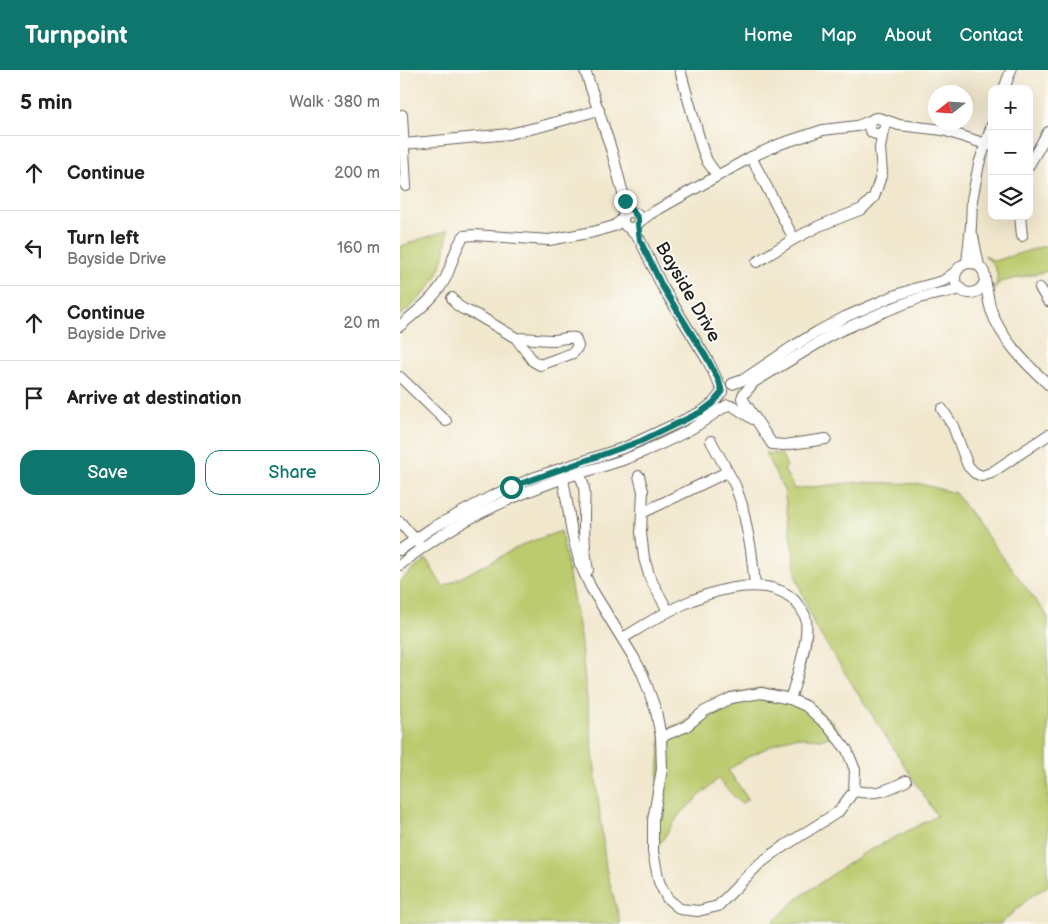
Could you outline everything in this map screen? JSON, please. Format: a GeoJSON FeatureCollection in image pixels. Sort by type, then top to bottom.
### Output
{"type":"FeatureCollection","features":[{"type":"Feature","properties":{"kind":"street","name":"Bayside Drive"},"geometry":{"type":"LineString","coordinates":[[586,70],[631,221],[662,286],[727,388]]}},
{"type":"Feature","properties":{"kind":"street"},"geometry":{"type":"LineString","coordinates":[[680,70],[707,161],[717,175]]}},
{"type":"Feature","properties":{"kind":"street"},"geometry":{"type":"LineString","coordinates":[[1005,85],[1011,70]]}},
{"type":"Feature","properties":{"kind":"street"},"geometry":{"type":"LineString","coordinates":[[404,144],[509,134],[598,110]]}},
{"type":"Feature","properties":{"kind":"street"},"geometry":{"type":"LineString","coordinates":[[402,115],[406,186]]}},
{"type":"Feature","properties":{"kind":"street"},"geometry":{"type":"LineString","coordinates":[[400,326],[437,292],[447,276],[458,243],[464,236],[549,240],[614,226],[650,214],[751,156],[780,144],[823,130],[857,126],[870,121],[869,126],[879,129]]}},
{"type":"Feature","properties":{"kind":"street"},"geometry":{"type":"LineString","coordinates":[[857,126],[879,129],[899,125],[943,130],[988,146]]}},
{"type":"Feature","properties":{"kind":"street"},"geometry":{"type":"LineString","coordinates":[[757,262],[819,226],[862,209],[874,197],[882,173],[879,129]]}},
{"type":"Feature","properties":{"kind":"street"},"geometry":{"type":"LineString","coordinates":[[1033,158],[1048,132]]}},
{"type":"Feature","properties":{"kind":"street"},"geometry":{"type":"LineString","coordinates":[[967,263],[972,200],[979,164],[988,148]]}},
{"type":"Feature","properties":{"kind":"street"},"geometry":{"type":"LineString","coordinates":[[751,156],[794,239]]}},
{"type":"Feature","properties":{"kind":"street"},"geometry":{"type":"LineString","coordinates":[[1020,220],[1022,236]]}},
{"type":"Feature","properties":{"kind":"street"},"geometry":{"type":"LineString","coordinates":[[971,226],[979,266],[984,274],[991,310]]}},
{"type":"Feature","properties":{"kind":"street"},"geometry":{"type":"LineString","coordinates":[[400,565],[418,544],[454,516],[494,495],[526,481],[576,469],[671,427],[707,408],[727,388],[743,380],[792,347],[845,317],[892,297],[943,281],[963,264],[976,264],[979,266]]}},
{"type":"Feature","properties":{"kind":"street"},"geometry":{"type":"LineString","coordinates":[[958,270],[955,278],[958,286],[965,291],[978,295],[991,310],[1014,350],[1048,384]]}},
{"type":"Feature","properties":{"kind":"street"},"geometry":{"type":"LineString","coordinates":[[576,469],[611,464],[657,446],[731,405],[739,403],[742,396],[754,382],[835,333],[922,297],[978,291],[984,284],[985,279]]}},
{"type":"Feature","properties":{"kind":"street"},"geometry":{"type":"LineString","coordinates":[[1040,288],[1048,300]]}},
{"type":"Feature","properties":{"kind":"street"},"geometry":{"type":"LineString","coordinates":[[437,292],[452,298],[463,309],[516,338],[533,361],[540,365],[573,353],[578,346],[575,338],[568,337],[554,340],[516,338]]}},
{"type":"Feature","properties":{"kind":"street"},"geometry":{"type":"LineString","coordinates":[[400,377],[446,421]]}},
{"type":"Feature","properties":{"kind":"street"},"geometry":{"type":"LineString","coordinates":[[757,423],[723,401],[721,395],[727,388],[736,385],[741,389],[742,396],[757,423],[772,444],[784,445],[826,439]]}},
{"type":"Feature","properties":{"kind":"street"},"geometry":{"type":"LineString","coordinates":[[942,409],[953,426],[968,466],[975,473],[982,476],[991,473],[1048,435]]}},
{"type":"Feature","properties":{"kind":"street"},"geometry":{"type":"LineString","coordinates":[[711,441],[735,485],[742,505],[751,549],[755,585]]}},
{"type":"Feature","properties":{"kind":"street"},"geometry":{"type":"LineString","coordinates":[[576,469],[583,480],[585,497],[584,542],[591,588]]}},
{"type":"Feature","properties":{"kind":"street"},"geometry":{"type":"LineString","coordinates":[[642,513],[727,472]]}},
{"type":"Feature","properties":{"kind":"street"},"geometry":{"type":"LineString","coordinates":[[561,474],[580,564],[591,588],[623,638],[642,675],[656,711],[661,737],[662,769],[653,820],[653,852],[659,882],[667,898],[680,909],[698,911],[718,906],[758,865],[838,812],[854,791],[855,770],[847,750],[826,725],[806,706],[790,699],[762,693],[731,698],[705,711],[684,727],[661,737]]}},
{"type":"Feature","properties":{"kind":"street"},"geometry":{"type":"LineString","coordinates":[[639,476],[643,490],[641,533],[644,558],[650,578],[668,612]]}},
{"type":"Feature","properties":{"kind":"street"},"geometry":{"type":"LineString","coordinates":[[566,499],[572,501],[585,497]]}},
{"type":"Feature","properties":{"kind":"street"},"geometry":{"type":"LineString","coordinates":[[400,522],[418,544]]}},
{"type":"Feature","properties":{"kind":"street"},"geometry":{"type":"LineString","coordinates":[[400,550],[418,544]]}},
{"type":"Feature","properties":{"kind":"street"},"geometry":{"type":"LineString","coordinates":[[623,638],[695,599],[730,588],[755,585],[775,589],[788,595],[798,604],[806,618],[807,634],[796,682],[790,699]]}},
{"type":"Feature","properties":{"kind":"street"},"geometry":{"type":"LineString","coordinates":[[854,791],[868,794],[884,791],[906,781]]}},
{"type":"Feature","properties":{"kind":"green space"},"geometry":{"type":"Polygon","coordinates":[[[448,230],[443,260],[437,276],[423,295],[400,316],[400,247],[448,230]]]}},
{"type":"Feature","properties":{"kind":"green space"},"geometry":{"type":"Polygon","coordinates":[[[1048,245],[1048,271],[1000,282],[994,290],[997,279],[996,271],[992,263],[984,255],[994,261],[1048,245]]]}},
{"type":"Feature","properties":{"kind":"green space"},"geometry":{"type":"Polygon","coordinates":[[[765,453],[782,454],[787,467],[784,469],[794,489],[858,482],[921,484],[955,493],[1048,617],[1048,886],[1033,895],[1000,924],[771,924],[797,899],[862,854],[937,816],[814,625],[797,579],[784,490],[765,453]]]}},
{"type":"Feature","properties":{"kind":"green space"},"geometry":{"type":"Polygon","coordinates":[[[561,531],[580,636],[606,869],[621,924],[400,924],[400,581],[426,559],[443,587],[524,544],[561,531]]]}},
{"type":"Feature","properties":{"kind":"green space"},"geometry":{"type":"Polygon","coordinates":[[[762,688],[791,693],[831,720],[841,734],[822,739],[794,737],[748,757],[728,770],[748,799],[741,804],[718,779],[679,815],[659,845],[654,849],[661,730],[683,723],[730,694],[762,688]]]}},
{"type":"Feature","properties":{"kind":"route"},"geometry":{"type":"LineString","coordinates":[[511,487],[574,464],[626,448],[701,412],[713,403],[722,392],[719,381],[708,360],[662,286],[640,240],[637,215],[625,201]]}}]}
